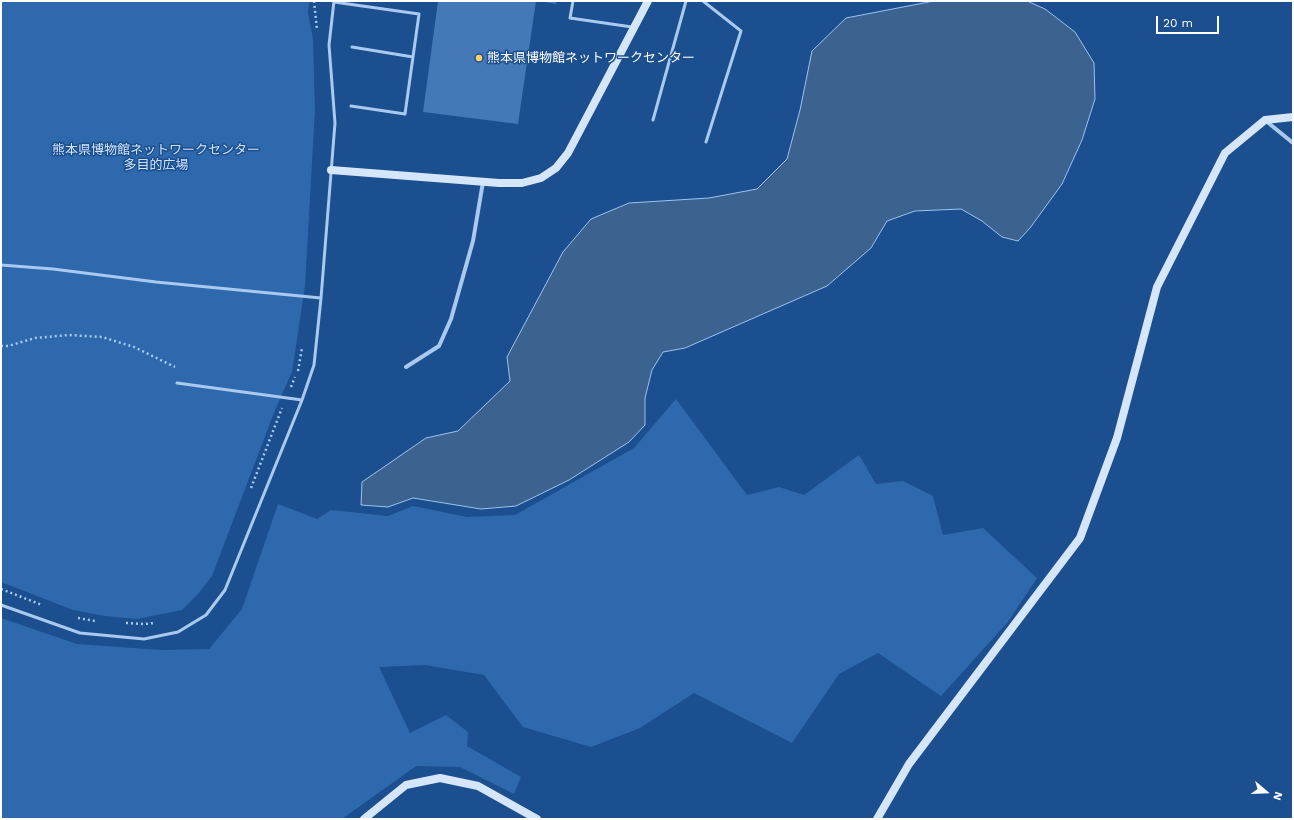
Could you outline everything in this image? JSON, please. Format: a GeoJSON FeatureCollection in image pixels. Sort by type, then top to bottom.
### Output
{"type":"FeatureCollection","features":[{"type":"Feature","properties":{"kind":"street"},"geometry":{"type":"LineString","coordinates":[[331,170],[483,182],[522,183],[541,178],[556,168],[568,153],[648,1]]}},
{"type":"Feature","properties":{"kind":"street"},"geometry":{"type":"LineString","coordinates":[[877,819],[909,764],[1080,538],[1117,438],[1158,287],[1225,153],[1265,120],[1293,117]]}},
{"type":"Feature","properties":{"kind":"street"},"geometry":{"type":"LineString","coordinates":[[1265,120],[1293,143]]}},
{"type":"Feature","properties":{"kind":"street"},"geometry":{"type":"LineString","coordinates":[[406,367],[439,346],[451,319],[473,241],[483,182]]}},
{"type":"Feature","properties":{"kind":"street"},"geometry":{"type":"LineString","coordinates":[[364,819],[406,785],[440,778],[478,786],[537,819]]}},
{"type":"Feature","properties":{"kind":"lane"},"geometry":{"type":"LineString","coordinates":[[1,605],[80,633],[144,639],[178,632],[206,615],[225,590],[302,400],[314,365],[335,123],[329,45],[334,1],[419,14],[406,114],[351,106]]}},
{"type":"Feature","properties":{"kind":"lane"},"geometry":{"type":"LineString","coordinates":[[572,1],[570,18],[634,27]]}},
{"type":"Feature","properties":{"kind":"lane"},"geometry":{"type":"LineString","coordinates":[[654,120],[686,1]]}},
{"type":"Feature","properties":{"kind":"lane"},"geometry":{"type":"LineString","coordinates":[[703,1],[741,31],[706,142]]}},
{"type":"Feature","properties":{"kind":"lane"},"geometry":{"type":"LineString","coordinates":[[352,47],[413,57]]}},
{"type":"Feature","properties":{"kind":"lane"},"geometry":{"type":"LineString","coordinates":[[1,265],[54,269],[156,282],[321,298]]}},
{"type":"Feature","properties":{"kind":"lane"},"geometry":{"type":"LineString","coordinates":[[177,383],[302,400]]}},
{"type":"Feature","properties":{"kind":"path"},"geometry":{"type":"LineString","coordinates":[[314,1],[318,36]]}},
{"type":"Feature","properties":{"kind":"path"},"geometry":{"type":"LineString","coordinates":[[1,346],[8,346],[34,338],[69,335],[102,337],[134,347],[175,368]]}},
{"type":"Feature","properties":{"kind":"path"},"geometry":{"type":"LineString","coordinates":[[248,496],[286,397],[297,373],[303,344]]}},
{"type":"Feature","properties":{"kind":"path"},"geometry":{"type":"LineString","coordinates":[[1,589],[45,606]]}},
{"type":"Feature","properties":{"kind":"path"},"geometry":{"type":"LineString","coordinates":[[74,617],[100,621]]}},
{"type":"Feature","properties":{"kind":"path"},"geometry":{"type":"LineString","coordinates":[[121,623],[144,624],[157,622]]}},
{"type":"Feature","properties":{"kind":"green space","name":"熊本県博物館ネットワークセンター 多目的広場"},"geometry":{"type":"Polygon","coordinates":[[[1,1],[309,1],[308,13],[313,39],[315,110],[305,286],[292,372],[275,410],[212,576],[198,594],[182,610],[137,619],[105,616],[73,610],[1,582],[1,1]]]}},
{"type":"Feature","properties":{"kind":"green space"},"geometry":{"type":"Polygon","coordinates":[[[676,399],[747,495],[779,487],[804,495],[859,455],[876,484],[903,481],[933,496],[943,535],[983,528],[1037,578],[1007,623],[941,696],[878,653],[839,674],[792,743],[694,693],[640,728],[591,747],[523,727],[484,675],[425,665],[379,667],[410,733],[446,715],[468,732],[467,746],[521,777],[514,794],[460,767],[416,766],[342,819],[1,819],[1,618],[77,644],[161,650],[209,649],[242,609],[278,504],[317,519],[331,510],[388,516],[413,506],[467,517],[515,515],[634,448],[676,399]]]}},
{"type":"Feature","properties":{"kind":"shaded area"},"geometry":{"type":"Polygon","coordinates":[[[934,1],[1027,1],[1045,9],[1075,32],[1094,63],[1095,99],[1082,140],[1062,184],[1030,228],[1018,241],[1002,237],[982,221],[961,209],[915,211],[887,221],[871,248],[827,286],[685,348],[663,352],[652,370],[645,398],[645,425],[629,442],[569,480],[516,506],[481,509],[413,498],[388,507],[361,505],[362,482],[426,438],[458,431],[510,381],[507,357],[563,252],[591,219],[629,203],[709,198],[757,189],[787,159],[800,110],[812,51],[846,18],[934,1]]]}},
{"type":"Feature","properties":{"kind":"building","name":"熊本県博物館ネットワークセンター"},"geometry":{"type":"Polygon","coordinates":[[[438,1],[536,1],[518,124],[423,112],[438,1]]]}},
{"type":"Feature","properties":{"kind":"building"},"geometry":{"type":"Polygon","coordinates":[[[538,1],[556,1],[556,4],[538,1]]]}},
{"type":"Feature","properties":{"kind":"place","name":"熊本県博物館ネットワークセンター"},"geometry":{"type":"Point","coordinates":[479,58]}}]}
